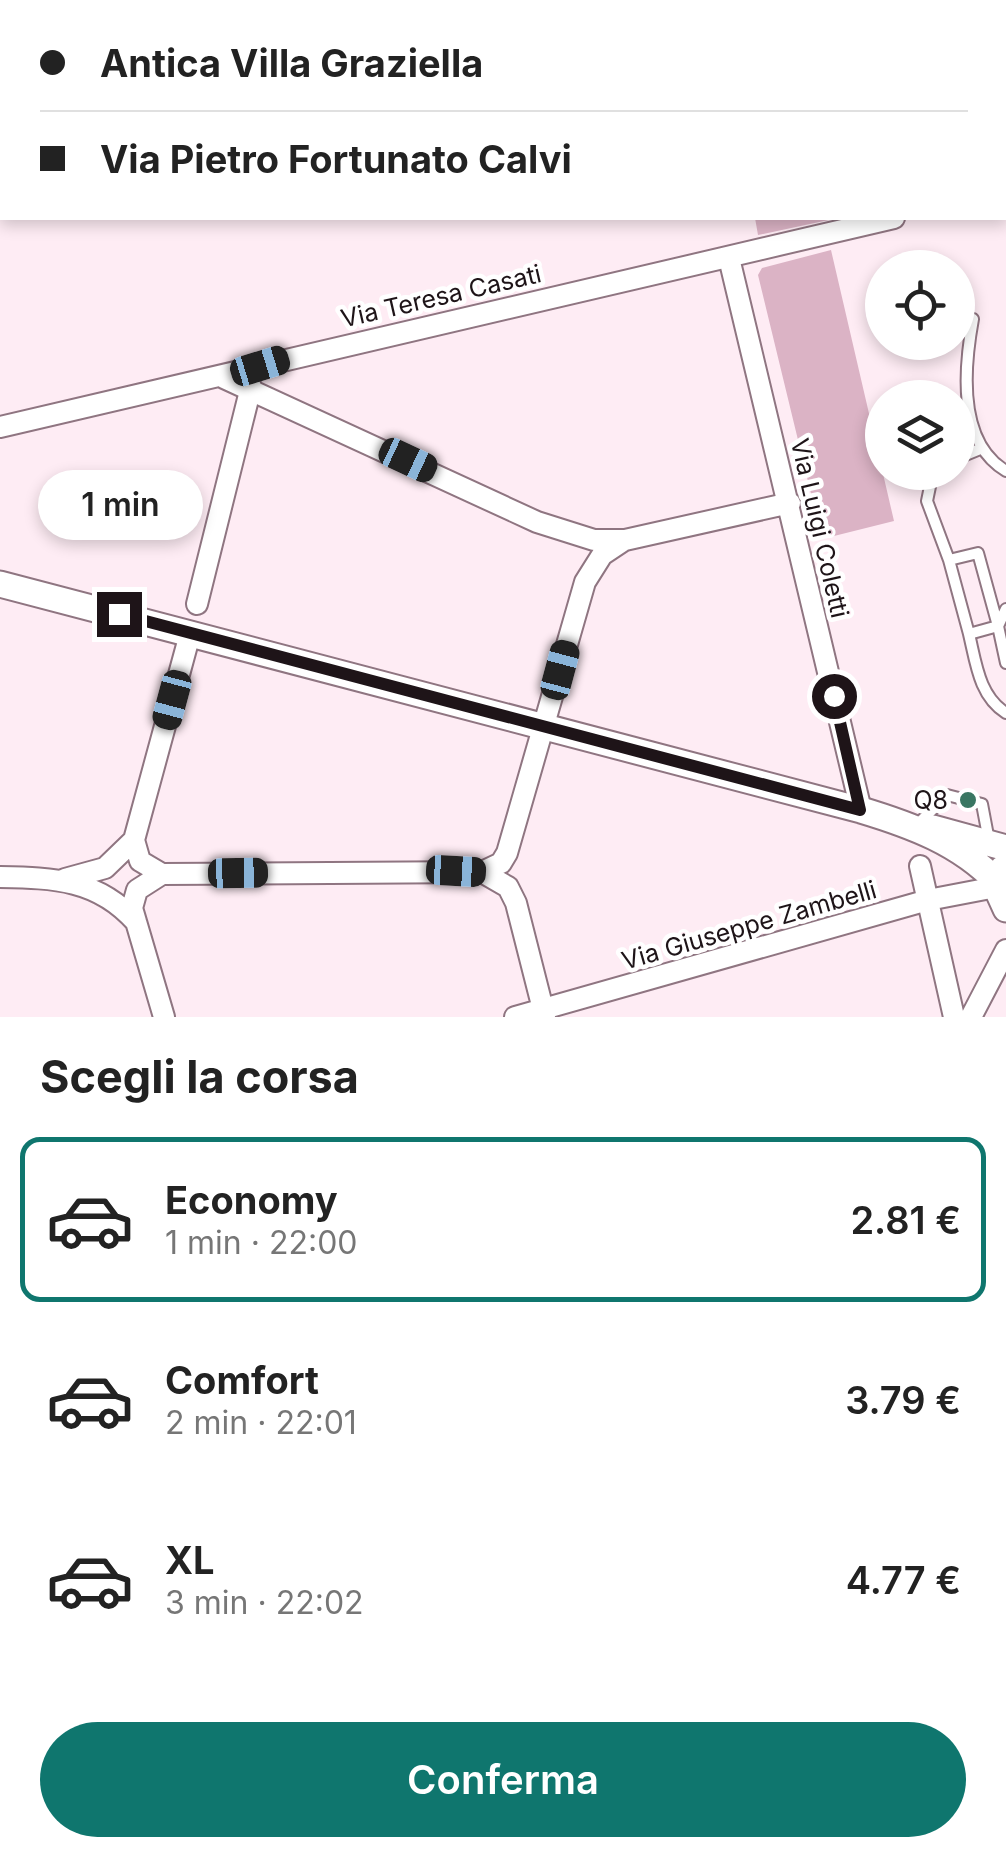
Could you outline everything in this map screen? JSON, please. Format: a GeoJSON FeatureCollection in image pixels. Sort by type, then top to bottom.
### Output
{"type":"FeatureCollection","features":[{"type":"Feature","properties":{"kind":"street","name":"Via Teresa Casati"},"geometry":{"type":"LineString","coordinates":[[0,427],[224,378],[296,355],[886,220]]}},
{"type":"Feature","properties":{"kind":"street","name":"Via Luigi Coletti"},"geometry":{"type":"LineString","coordinates":[[729,258],[860,810]]}},
{"type":"Feature","properties":{"kind":"street"},"geometry":{"type":"LineString","coordinates":[[224,378],[251,387],[536,522],[594,540],[625,540],[790,503]]}},
{"type":"Feature","properties":{"kind":"street"},"geometry":{"type":"LineString","coordinates":[[197,604],[251,387]]}},
{"type":"Feature","properties":{"kind":"street"},"geometry":{"type":"LineString","coordinates":[[134,840],[140,861],[162,874],[482,872],[501,863],[586,582],[602,555],[625,540]]}},
{"type":"Feature","properties":{"kind":"street"},"geometry":{"type":"LineString","coordinates":[[0,584],[998,845]]}},
{"type":"Feature","properties":{"kind":"street"},"geometry":{"type":"LineString","coordinates":[[0,877],[65,879],[105,868],[134,840],[190,634]]}},
{"type":"Feature","properties":{"kind":"street"},"geometry":{"type":"LineString","coordinates":[[908,824],[953,847],[1001,885]]}},
{"type":"Feature","properties":{"kind":"street"},"geometry":{"type":"LineString","coordinates":[[920,866],[954,1017]]}},
{"type":"Feature","properties":{"kind":"street"},"geometry":{"type":"LineString","coordinates":[[482,872],[508,886],[516,903],[544,1013]]}},
{"type":"Feature","properties":{"kind":"street"},"geometry":{"type":"LineString","coordinates":[[162,874],[137,890],[132,908],[164,1017]]}},
{"type":"Feature","properties":{"kind":"street"},"geometry":{"type":"LineString","coordinates":[[65,879],[105,893],[137,924]]}},
{"type":"Feature","properties":{"kind":"street","name":"Via Giuseppe Zambelli"},"geometry":{"type":"LineString","coordinates":[[516,1017],[544,1013],[928,900],[1001,885]]}},
{"type":"Feature","properties":{"kind":"street"},"geometry":{"type":"LineString","coordinates":[[971,1017],[1006,950]]}},
{"type":"Feature","properties":{"kind":"lane"},"geometry":{"type":"LineString","coordinates":[[965,360],[980,449],[1006,471]]}},
{"type":"Feature","properties":{"kind":"lane"},"geometry":{"type":"LineString","coordinates":[[975,451],[980,449]]}},
{"type":"Feature","properties":{"kind":"lane"},"geometry":{"type":"LineString","coordinates":[[927,490],[926,501],[949,560],[979,678],[992,705],[1006,713]]}},
{"type":"Feature","properties":{"kind":"lane"},"geometry":{"type":"LineString","coordinates":[[949,560],[978,553],[1006,662]]}},
{"type":"Feature","properties":{"kind":"lane"},"geometry":{"type":"LineString","coordinates":[[969,634],[998,626],[1006,610]]}},
{"type":"Feature","properties":{"kind":"lane"},"geometry":{"type":"LineString","coordinates":[[908,824],[947,794],[982,804],[998,845]]}},
{"type":"Feature","properties":{"kind":"shaded area"},"geometry":{"type":"Polygon","coordinates":[[[755,220],[829,220],[758,235],[755,220]]]}},
{"type":"Feature","properties":{"kind":"shaded area"},"geometry":{"type":"Polygon","coordinates":[[[831,250],[865,396],[865,490],[887,490],[894,521],[822,539],[758,275],[762,268],[831,250]]]}},
{"type":"Feature","properties":{"kind":"place","name":"Q8"},"geometry":{"type":"Point","coordinates":[968,800]}},
{"type":"Feature","properties":{"kind":"route"},"geometry":{"type":"LineString","coordinates":[[119,614],[860,810],[834,696]]}}]}
